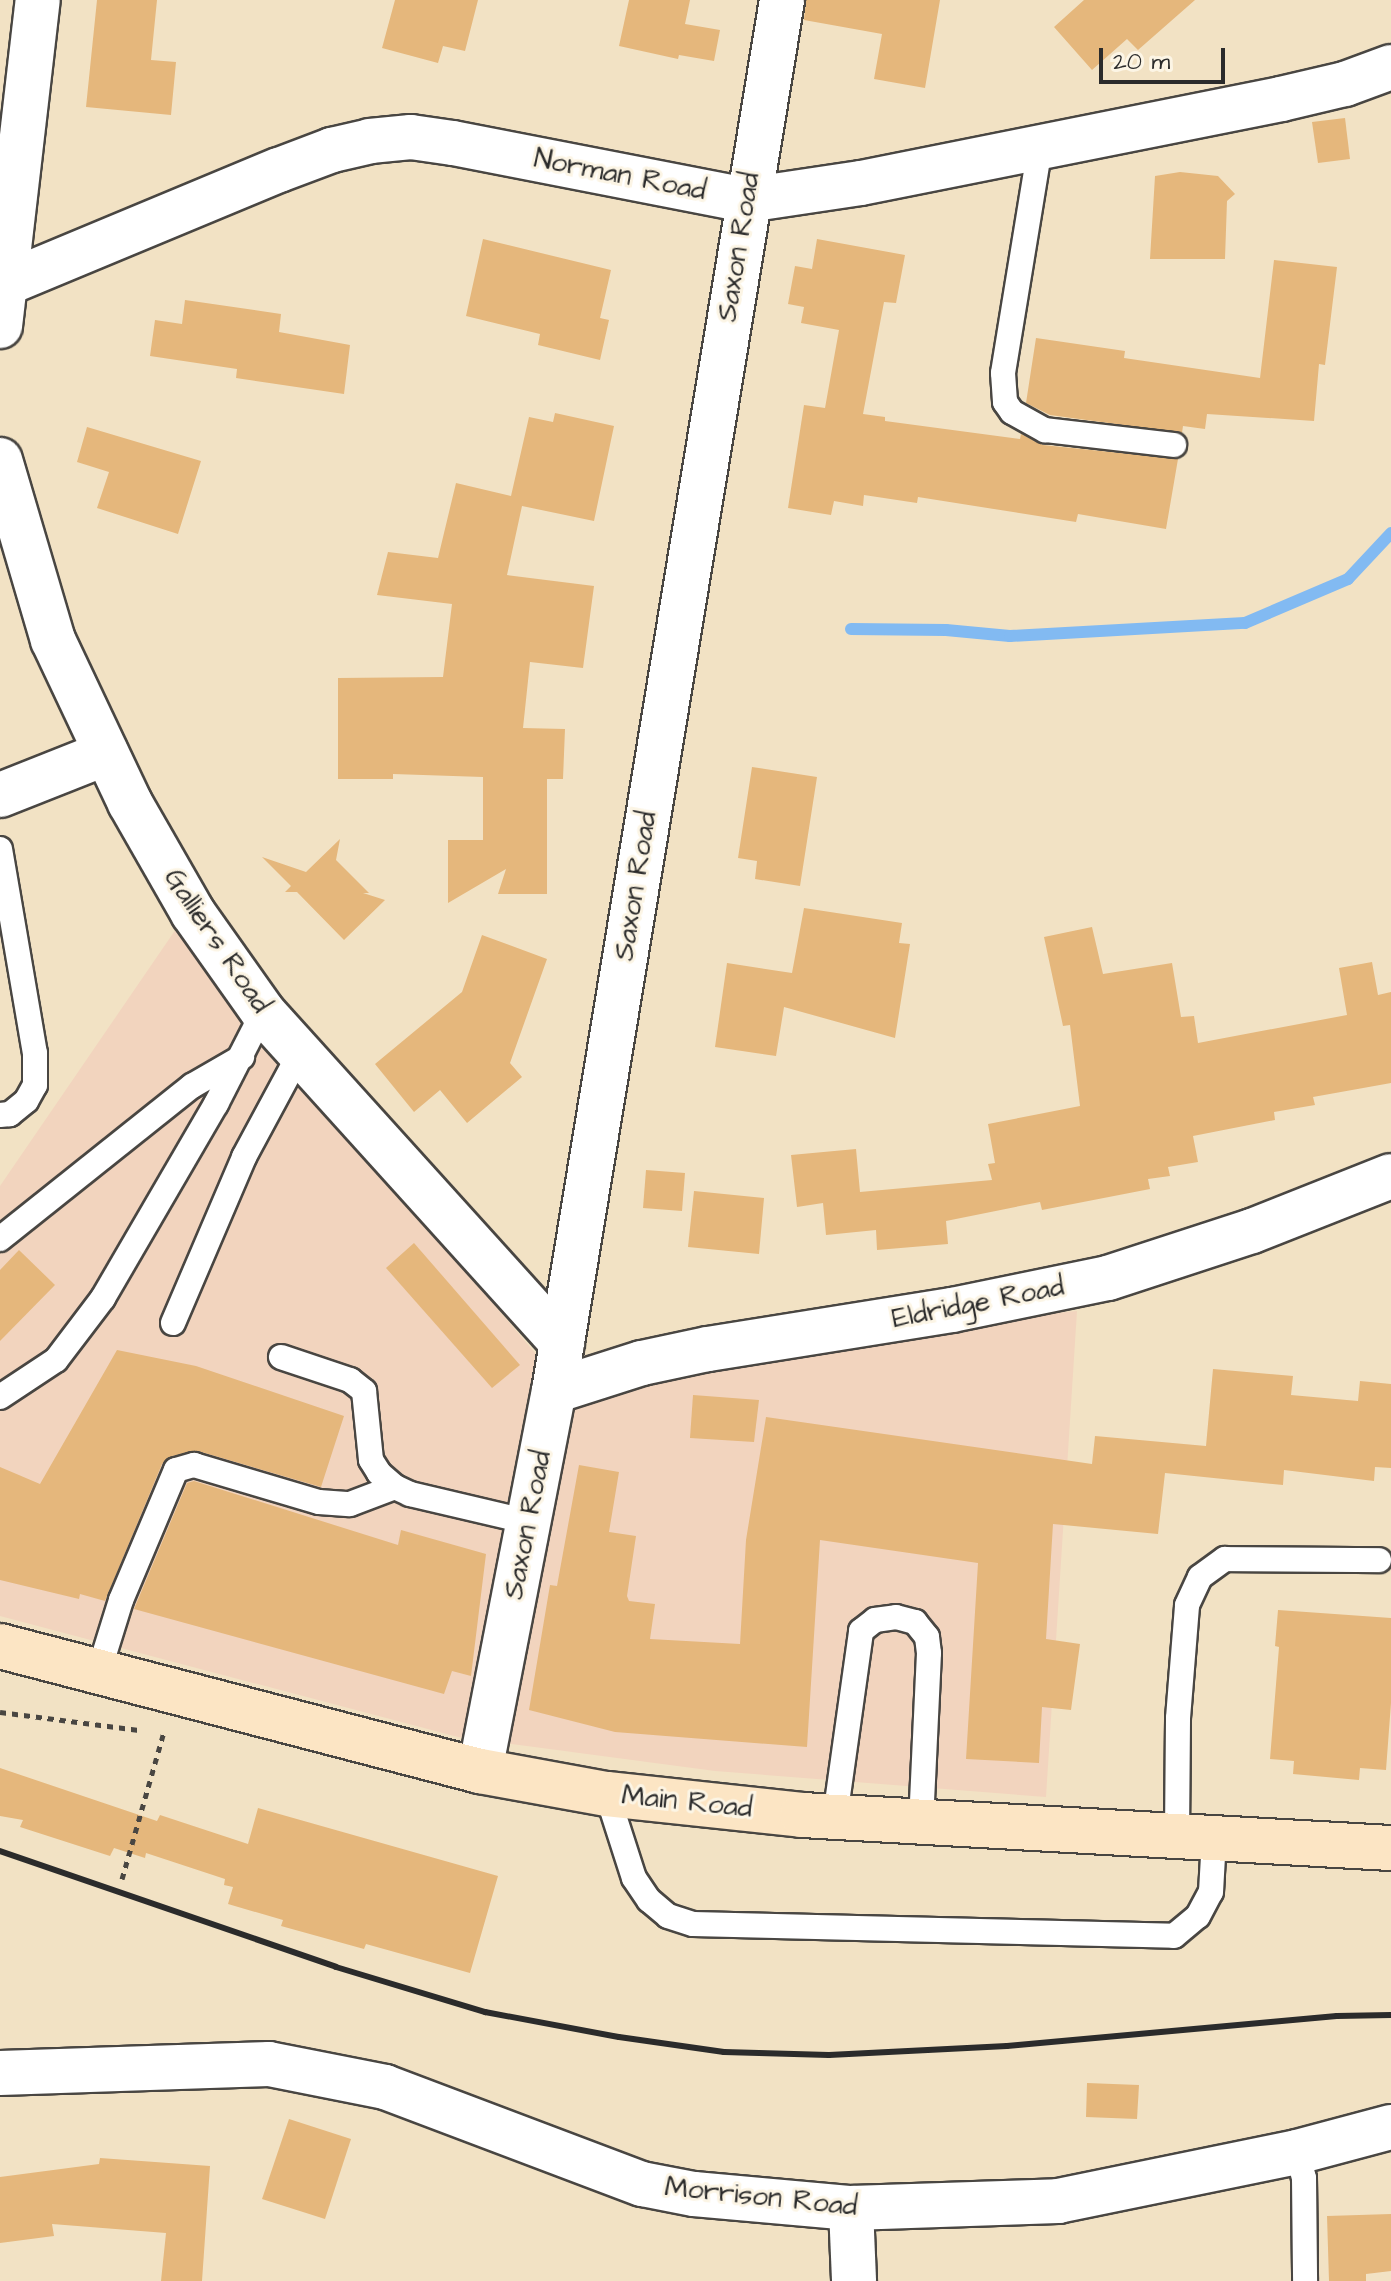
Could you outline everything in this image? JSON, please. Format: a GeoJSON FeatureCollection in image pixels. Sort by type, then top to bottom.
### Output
{"type":"FeatureCollection","features":[{"type":"Feature","properties":{"kind":"main road","name":"Main Road"},"geometry":{"type":"LineString","coordinates":[[0,1646],[98,1674],[170,1713],[607,1794],[835,1817],[1391,1848]]}},
{"type":"Feature","properties":{"kind":"street"},"geometry":{"type":"LineString","coordinates":[[0,326],[38,0]]}},
{"type":"Feature","properties":{"kind":"street","name":"Saxon Road"},"geometry":{"type":"LineString","coordinates":[[480,1771],[554,1391],[782,0]]}},
{"type":"Feature","properties":{"kind":"street","name":"Norman Road"},"geometry":{"type":"LineString","coordinates":[[7,283],[319,155],[370,141],[411,137],[747,200],[861,183],[1040,147],[1345,84],[1391,67]]}},
{"type":"Feature","properties":{"kind":"street","name":"Galliers Road"},"geometry":{"type":"LineString","coordinates":[[0,460],[53,640],[130,803],[193,913],[263,1012],[562,1343]]}},
{"type":"Feature","properties":{"kind":"street"},"geometry":{"type":"LineString","coordinates":[[0,795],[106,753]]}},
{"type":"Feature","properties":{"kind":"street","name":"Eldridge Road"},"geometry":{"type":"LineString","coordinates":[[554,1391],[642,1363],[708,1349],[952,1310],[1108,1278],[1252,1231],[1391,1176]]}},
{"type":"Feature","properties":{"kind":"street","name":"Morrison Road"},"geometry":{"type":"LineString","coordinates":[[0,2073],[269,2064],[385,2087],[642,2184],[694,2194],[851,2208],[1058,2201],[1297,2152],[1391,2127]]}},
{"type":"Feature","properties":{"kind":"street"},"geometry":{"type":"LineString","coordinates":[[851,2208],[854,2281]]}},
{"type":"Feature","properties":{"kind":"lane"},"geometry":{"type":"LineString","coordinates":[[1040,147],[1003,373],[1005,402],[1012,412],[1045,430],[1174,445]]}},
{"type":"Feature","properties":{"kind":"lane"},"geometry":{"type":"LineString","coordinates":[[0,849],[35,1053],[35,1085],[26,1101],[10,1114],[0,1115]]}},
{"type":"Feature","properties":{"kind":"lane"},"geometry":{"type":"LineString","coordinates":[[0,1397],[56,1360],[103,1298],[242,1057],[263,1012]]}},
{"type":"Feature","properties":{"kind":"lane"},"geometry":{"type":"LineString","coordinates":[[173,1323],[244,1157],[301,1051]]}},
{"type":"Feature","properties":{"kind":"lane"},"geometry":{"type":"LineString","coordinates":[[0,1239],[192,1086],[242,1057]]}},
{"type":"Feature","properties":{"kind":"lane"},"geometry":{"type":"LineString","coordinates":[[281,1357],[350,1380],[364,1391],[371,1460],[379,1473],[395,1487],[410,1494],[529,1522]]}},
{"type":"Feature","properties":{"kind":"lane"},"geometry":{"type":"LineString","coordinates":[[98,1674],[121,1600],[176,1470],[194,1465],[319,1502],[350,1504],[395,1487]]}},
{"type":"Feature","properties":{"kind":"lane"},"geometry":{"type":"LineString","coordinates":[[607,1794],[634,1878],[649,1900],[668,1916],[693,1924],[1174,1936],[1198,1916],[1211,1892],[1196,1837],[1178,1718],[1187,1605],[1200,1577],[1225,1559],[1379,1560]]}},
{"type":"Feature","properties":{"kind":"lane"},"geometry":{"type":"LineString","coordinates":[[835,1817],[861,1631],[875,1620],[896,1617],[915,1622],[927,1637],[929,1653],[921,1822]]}},
{"type":"Feature","properties":{"kind":"lane"},"geometry":{"type":"LineString","coordinates":[[1297,2152],[1304,2178],[1305,2281]]}},
{"type":"Feature","properties":{"kind":"path"},"geometry":{"type":"LineString","coordinates":[[0,1712],[170,1713],[122,1879]]}},
{"type":"Feature","properties":{"kind":"shaded area"},"geometry":{"type":"Polygon","coordinates":[[[176,929],[541,1360],[1077,1311],[1046,1797],[715,1771],[458,1737],[0,1616],[0,1186],[176,929]]]}},
{"type":"Feature","properties":{"kind":"building"},"geometry":{"type":"Polygon","coordinates":[[[97,0],[157,0],[151,60],[176,62],[171,115],[86,107],[97,0]]]}},
{"type":"Feature","properties":{"kind":"building"},"geometry":{"type":"Polygon","coordinates":[[[395,0],[478,0],[465,51],[443,46],[438,63],[382,48],[395,0]]]}},
{"type":"Feature","properties":{"kind":"building"},"geometry":{"type":"Polygon","coordinates":[[[629,0],[690,0],[685,24],[720,30],[714,61],[679,55],[678,59],[619,46],[629,0]]]}},
{"type":"Feature","properties":{"kind":"building"},"geometry":{"type":"Polygon","coordinates":[[[806,0],[940,0],[925,88],[874,79],[882,34],[804,20],[806,0]]]}},
{"type":"Feature","properties":{"kind":"building"},"geometry":{"type":"Polygon","coordinates":[[[1084,0],[1195,0],[1138,50],[1127,39],[1092,70],[1054,27],[1084,0]]]}},
{"type":"Feature","properties":{"kind":"building"},"geometry":{"type":"Polygon","coordinates":[[[1345,118],[1350,159],[1318,163],[1312,122],[1345,118]]]}},
{"type":"Feature","properties":{"kind":"building"},"geometry":{"type":"Polygon","coordinates":[[[1180,172],[1218,176],[1235,194],[1227,201],[1225,259],[1150,259],[1155,176],[1180,172]]]}},
{"type":"Feature","properties":{"kind":"building"},"geometry":{"type":"Polygon","coordinates":[[[483,239],[611,270],[600,318],[609,320],[600,360],[538,345],[540,334],[466,316],[483,239]]]}},
{"type":"Feature","properties":{"kind":"building"},"geometry":{"type":"Polygon","coordinates":[[[817,239],[905,255],[896,303],[884,302],[863,414],[885,417],[885,421],[1020,439],[1021,434],[1043,445],[1178,459],[1166,529],[1078,514],[1076,522],[918,497],[917,503],[864,495],[863,506],[834,501],[831,515],[788,508],[804,405],[825,408],[839,330],[801,323],[804,307],[788,304],[795,266],[812,269],[817,239]]]}},
{"type":"Feature","properties":{"kind":"building"},"geometry":{"type":"Polygon","coordinates":[[[1274,260],[1337,267],[1325,365],[1319,364],[1314,421],[1207,414],[1205,429],[1183,426],[1182,433],[1050,415],[1026,403],[1036,338],[1125,351],[1124,358],[1260,378],[1274,260]]]}},
{"type":"Feature","properties":{"kind":"building"},"geometry":{"type":"Polygon","coordinates":[[[185,300],[281,314],[279,332],[350,345],[344,394],[236,378],[237,369],[150,356],[155,320],[182,324],[185,300]]]}},
{"type":"Feature","properties":{"kind":"building"},"geometry":{"type":"Polygon","coordinates":[[[555,413],[614,426],[594,521],[522,506],[507,575],[594,586],[583,668],[530,662],[523,728],[565,729],[563,779],[547,779],[547,894],[498,894],[506,869],[448,903],[448,840],[483,840],[483,777],[393,774],[393,779],[338,779],[338,678],[443,677],[452,604],[377,595],[388,552],[438,558],[456,483],[511,496],[529,417],[553,422],[555,413]]]}},
{"type":"Feature","properties":{"kind":"building"},"geometry":{"type":"Polygon","coordinates":[[[87,427],[201,461],[178,534],[97,508],[109,472],[77,462],[87,427]]]}},
{"type":"Feature","properties":{"kind":"building"},"geometry":{"type":"Polygon","coordinates":[[[752,767],[817,777],[800,886],[755,879],[757,861],[738,858],[752,767]]]}},
{"type":"Feature","properties":{"kind":"building"},"geometry":{"type":"Polygon","coordinates":[[[340,839],[336,860],[369,893],[363,893],[385,900],[344,940],[297,892],[285,892],[291,886],[262,857],[306,872],[340,839]]]}},
{"type":"Feature","properties":{"kind":"building"},"geometry":{"type":"Polygon","coordinates":[[[804,908],[902,923],[899,943],[910,944],[895,1038],[784,1007],[776,1056],[715,1047],[727,963],[792,973],[804,908]]]}},
{"type":"Feature","properties":{"kind":"building"},"geometry":{"type":"Polygon","coordinates":[[[1092,927],[1103,974],[1172,963],[1181,1017],[1194,1016],[1198,1043],[1347,1015],[1339,968],[1372,962],[1378,995],[1391,992],[1391,1083],[1313,1097],[1315,1105],[1274,1112],[1275,1120],[1193,1136],[1198,1162],[1168,1167],[1170,1176],[1148,1179],[1150,1189],[1042,1210],[1040,1202],[946,1221],[948,1244],[877,1250],[876,1230],[826,1235],[823,1203],[797,1207],[791,1155],[856,1149],[860,1192],[992,1180],[988,1164],[995,1163],[988,1124],[1080,1106],[1070,1025],[1063,1026],[1044,937],[1092,927]]]}},
{"type":"Feature","properties":{"kind":"building"},"geometry":{"type":"Polygon","coordinates":[[[482,935],[547,959],[510,1063],[522,1077],[467,1123],[440,1090],[414,1112],[375,1064],[462,992],[482,935]]]}},
{"type":"Feature","properties":{"kind":"building"},"geometry":{"type":"Polygon","coordinates":[[[646,1170],[685,1173],[682,1211],[643,1208],[646,1170]]]}},
{"type":"Feature","properties":{"kind":"building"},"geometry":{"type":"Polygon","coordinates":[[[694,1191],[764,1198],[759,1254],[688,1247],[694,1191]]]}},
{"type":"Feature","properties":{"kind":"building"},"geometry":{"type":"Polygon","coordinates":[[[414,1243],[520,1365],[492,1388],[386,1268],[414,1243]]]}},
{"type":"Feature","properties":{"kind":"building"},"geometry":{"type":"Polygon","coordinates":[[[19,1250],[55,1285],[0,1341],[0,1270],[19,1250]]]}},
{"type":"Feature","properties":{"kind":"building"},"geometry":{"type":"Polygon","coordinates":[[[117,1350],[196,1366],[344,1416],[321,1487],[198,1451],[172,1456],[162,1464],[105,1601],[80,1594],[79,1599],[0,1580],[0,1467],[40,1484],[117,1350]]]}},
{"type":"Feature","properties":{"kind":"building"},"geometry":{"type":"Polygon","coordinates":[[[1213,1369],[1293,1376],[1291,1395],[1358,1401],[1360,1381],[1391,1384],[1391,1468],[1375,1467],[1374,1481],[1284,1470],[1283,1485],[1165,1473],[1158,1534],[1053,1524],[1046,1639],[1080,1644],[1071,1710],[1042,1707],[1039,1763],[966,1759],[978,1563],[820,1540],[807,1747],[615,1732],[529,1710],[550,1585],[557,1586],[579,1465],[619,1472],[609,1532],[636,1536],[627,1596],[629,1601],[655,1604],[650,1639],[740,1644],[746,1540],[766,1417],[1092,1464],[1095,1436],[1206,1446],[1213,1369]]]}},
{"type":"Feature","properties":{"kind":"building"},"geometry":{"type":"Polygon","coordinates":[[[693,1395],[759,1400],[754,1442],[690,1438],[693,1395]]]}},
{"type":"Feature","properties":{"kind":"building"},"geometry":{"type":"Polygon","coordinates":[[[194,1481],[398,1545],[401,1530],[486,1554],[471,1676],[452,1671],[444,1694],[134,1609],[187,1483],[194,1481]]]}},
{"type":"Feature","properties":{"kind":"building"},"geometry":{"type":"Polygon","coordinates":[[[1278,1610],[1391,1618],[1391,1703],[1386,1770],[1360,1768],[1359,1780],[1293,1774],[1294,1761],[1270,1759],[1279,1647],[1275,1646],[1278,1610]]]}},
{"type":"Feature","properties":{"kind":"building"},"geometry":{"type":"Polygon","coordinates":[[[0,1768],[157,1821],[160,1815],[248,1844],[258,1808],[498,1876],[470,1973],[366,1944],[364,1949],[281,1926],[283,1920],[228,1904],[233,1887],[224,1885],[225,1879],[146,1853],[145,1858],[114,1848],[110,1856],[20,1827],[23,1820],[0,1816],[0,1768]]]}},
{"type":"Feature","properties":{"kind":"building"},"geometry":{"type":"Polygon","coordinates":[[[1087,2083],[1139,2085],[1137,2119],[1086,2117],[1087,2083]]]}},
{"type":"Feature","properties":{"kind":"building"},"geometry":{"type":"Polygon","coordinates":[[[289,2119],[351,2139],[325,2219],[262,2199],[289,2119]]]}},
{"type":"Feature","properties":{"kind":"building"},"geometry":{"type":"Polygon","coordinates":[[[100,2158],[210,2166],[202,2281],[161,2281],[166,2233],[52,2224],[54,2236],[0,2243],[0,2177],[99,2164],[100,2158]]]}},
{"type":"Feature","properties":{"kind":"building"},"geometry":{"type":"Polygon","coordinates":[[[1391,2214],[1391,2271],[1366,2274],[1366,2281],[1329,2281],[1327,2216],[1391,2214]]]}},
{"type":"Feature","properties":{"kind":"waterway"},"geometry":{"type":"LineString","coordinates":[[851,629],[946,630],[1010,636],[1245,623],[1348,579],[1391,533]]}},
{"type":"Feature","properties":{"kind":"railway"},"geometry":{"type":"LineString","coordinates":[[0,1851],[336,1967],[485,2012],[619,2037],[724,2052],[829,2055],[1007,2046],[1337,2016],[1391,2015]]}}]}
